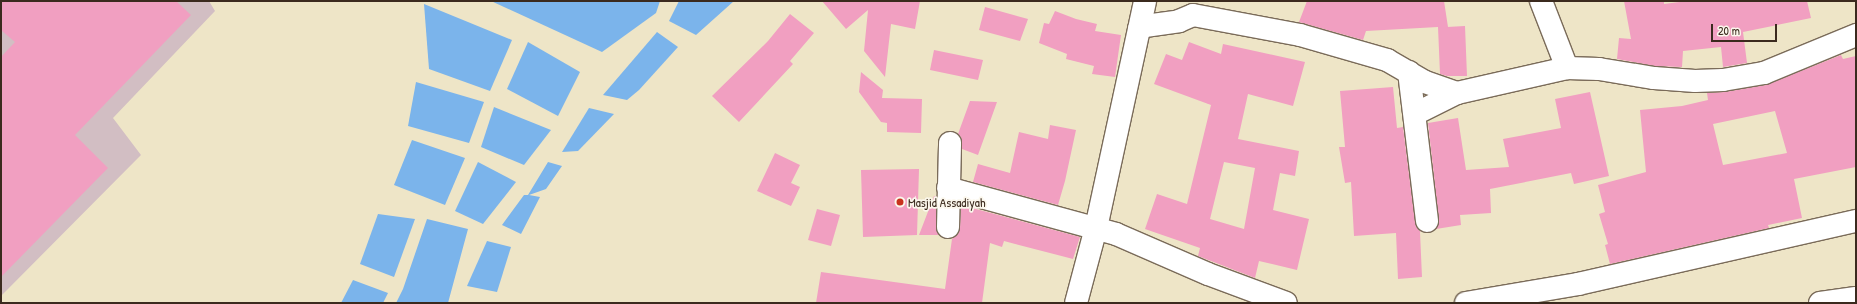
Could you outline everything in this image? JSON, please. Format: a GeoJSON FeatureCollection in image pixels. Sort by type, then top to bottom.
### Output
{"type":"FeatureCollection","features":[{"type":"Feature","properties":{"kind":"street"},"geometry":{"type":"LineString","coordinates":[[1076,303],[1104,230],[1142,27],[1144,1]]}},
{"type":"Feature","properties":{"kind":"street"},"geometry":{"type":"LineString","coordinates":[[1541,1],[1567,68]]}},
{"type":"Feature","properties":{"kind":"street"},"geometry":{"type":"LineString","coordinates":[[1142,27],[1190,12],[1300,35],[1387,60],[1425,82],[1457,93]]}},
{"type":"Feature","properties":{"kind":"street"},"geometry":{"type":"LineString","coordinates":[[1415,114],[1457,93],[1567,68],[1598,69],[1654,78],[1695,81],[1724,80],[1764,73],[1856,35]]}},
{"type":"Feature","properties":{"kind":"street"},"geometry":{"type":"LineString","coordinates":[[1410,72],[1428,221]]}},
{"type":"Feature","properties":{"kind":"street"},"geometry":{"type":"LineString","coordinates":[[948,227],[950,143]]}},
{"type":"Feature","properties":{"kind":"street"},"geometry":{"type":"LineString","coordinates":[[948,188],[1104,230],[1208,274],[1286,303]]}},
{"type":"Feature","properties":{"kind":"street"},"geometry":{"type":"LineString","coordinates":[[1466,303],[1578,284],[1856,221]]}},
{"type":"Feature","properties":{"kind":"street"},"geometry":{"type":"LineString","coordinates":[[1820,303],[1856,298]]}},
{"type":"Feature","properties":{"kind":"shaded area"},"geometry":{"type":"Polygon","coordinates":[[[1,1],[209,1],[215,11],[113,118],[141,155],[1,296],[1,1]]]}},
{"type":"Feature","properties":{"kind":"water"},"geometry":{"type":"Polygon","coordinates":[[[491,1],[660,1],[656,13],[602,52],[491,1]]]}},
{"type":"Feature","properties":{"kind":"water"},"geometry":{"type":"Polygon","coordinates":[[[679,1],[734,1],[696,35],[669,21],[679,1]]]}},
{"type":"Feature","properties":{"kind":"water"},"geometry":{"type":"Polygon","coordinates":[[[424,4],[512,40],[490,91],[429,69],[424,4]]]}},
{"type":"Feature","properties":{"kind":"water"},"geometry":{"type":"Polygon","coordinates":[[[657,32],[678,47],[639,90],[627,100],[603,95],[657,32]]]}},
{"type":"Feature","properties":{"kind":"water"},"geometry":{"type":"Polygon","coordinates":[[[528,42],[580,72],[558,116],[507,89],[528,42]]]}},
{"type":"Feature","properties":{"kind":"water"},"geometry":{"type":"Polygon","coordinates":[[[416,82],[484,102],[469,143],[408,126],[416,82]]]}},
{"type":"Feature","properties":{"kind":"water"},"geometry":{"type":"Polygon","coordinates":[[[494,107],[551,130],[524,165],[481,147],[494,107]]]}},
{"type":"Feature","properties":{"kind":"water"},"geometry":{"type":"Polygon","coordinates":[[[589,108],[614,114],[578,151],[562,152],[589,108]]]}},
{"type":"Feature","properties":{"kind":"water"},"geometry":{"type":"Polygon","coordinates":[[[412,140],[465,158],[445,205],[394,185],[412,140]]]}},
{"type":"Feature","properties":{"kind":"water"},"geometry":{"type":"Polygon","coordinates":[[[478,162],[516,182],[483,224],[455,211],[478,162]]]}},
{"type":"Feature","properties":{"kind":"water"},"geometry":{"type":"Polygon","coordinates":[[[548,162],[562,166],[546,189],[529,195],[540,197],[521,234],[502,225],[524,195],[528,195],[548,162]]]}},
{"type":"Feature","properties":{"kind":"water"},"geometry":{"type":"Polygon","coordinates":[[[378,214],[415,219],[394,277],[360,264],[378,214]]]}},
{"type":"Feature","properties":{"kind":"water"},"geometry":{"type":"Polygon","coordinates":[[[427,219],[468,229],[448,303],[396,303],[403,289],[427,219]]]}},
{"type":"Feature","properties":{"kind":"water"},"geometry":{"type":"Polygon","coordinates":[[[487,241],[511,247],[497,292],[467,286],[487,241]]]}},
{"type":"Feature","properties":{"kind":"water"},"geometry":{"type":"Polygon","coordinates":[[[353,280],[388,293],[383,303],[341,303],[353,280]]]}},
{"type":"Feature","properties":{"kind":"building"},"geometry":{"type":"Polygon","coordinates":[[[1,1],[176,1],[191,15],[75,135],[108,168],[1,277],[1,57],[15,42],[1,30],[1,1]]]}},
{"type":"Feature","properties":{"kind":"building"},"geometry":{"type":"Polygon","coordinates":[[[822,1],[920,1],[915,29],[891,24],[885,77],[864,51],[868,10],[846,29],[822,1]]]}},
{"type":"Feature","properties":{"kind":"building"},"geometry":{"type":"Polygon","coordinates":[[[1307,1],[1444,1],[1448,27],[1465,26],[1467,76],[1447,76],[1440,74],[1438,27],[1366,31],[1363,40],[1299,22],[1307,1]]]}},
{"type":"Feature","properties":{"kind":"building"},"geometry":{"type":"Polygon","coordinates":[[[1624,1],[1664,1],[1664,4],[1687,1],[1807,1],[1811,18],[1743,32],[1747,63],[1723,67],[1721,47],[1683,51],[1682,67],[1655,66],[1617,59],[1619,38],[1631,39],[1624,1]]]}},
{"type":"Feature","properties":{"kind":"building"},"geometry":{"type":"Polygon","coordinates":[[[985,7],[1028,19],[1020,41],[979,30],[985,7]]]}},
{"type":"Feature","properties":{"kind":"building"},"geometry":{"type":"Polygon","coordinates":[[[1055,11],[1076,19],[1097,24],[1095,31],[1121,35],[1115,77],[1092,74],[1094,66],[1066,59],[1067,54],[1039,43],[1044,23],[1049,24],[1055,11]]]}},
{"type":"Feature","properties":{"kind":"building"},"geometry":{"type":"Polygon","coordinates":[[[790,14],[814,33],[790,61],[793,64],[739,122],[712,96],[768,41],[790,14]]]}},
{"type":"Feature","properties":{"kind":"building"},"geometry":{"type":"Polygon","coordinates":[[[1189,42],[1221,54],[1223,44],[1305,62],[1293,106],[1248,94],[1238,139],[1299,151],[1295,176],[1280,173],[1273,210],[1309,219],[1297,270],[1259,261],[1255,278],[1198,256],[1200,248],[1145,229],[1157,194],[1187,204],[1211,105],[1154,84],[1166,54],[1182,60],[1189,42]],[[1224,162],[1210,219],[1244,229],[1255,168],[1224,162]]]}},
{"type":"Feature","properties":{"kind":"building"},"geometry":{"type":"Polygon","coordinates":[[[934,50],[983,60],[978,80],[930,70],[934,50]]]}},
{"type":"Feature","properties":{"kind":"building"},"geometry":{"type":"Polygon","coordinates":[[[1841,55],[1843,59],[1856,56],[1856,167],[1794,179],[1802,218],[1768,225],[1769,228],[1610,264],[1605,245],[1608,244],[1599,214],[1605,212],[1598,185],[1646,172],[1640,110],[1682,106],[1708,100],[1707,93],[1725,92],[1766,85],[1841,55]],[[1775,111],[1713,124],[1723,165],[1787,153],[1775,111]]]}},
{"type":"Feature","properties":{"kind":"building"},"geometry":{"type":"Polygon","coordinates":[[[861,72],[883,90],[882,98],[922,99],[921,133],[887,132],[887,123],[881,122],[859,92],[861,72]]]}},
{"type":"Feature","properties":{"kind":"building"},"geometry":{"type":"Polygon","coordinates":[[[1393,87],[1397,128],[1403,127],[1415,222],[1417,228],[1421,232],[1422,277],[1398,279],[1396,233],[1354,236],[1351,182],[1345,183],[1339,147],[1345,147],[1340,91],[1393,87]]]}},
{"type":"Feature","properties":{"kind":"building"},"geometry":{"type":"Polygon","coordinates":[[[1590,92],[1609,176],[1574,184],[1571,173],[1490,189],[1491,213],[1460,215],[1461,225],[1436,229],[1439,220],[1428,123],[1458,118],[1466,170],[1509,167],[1503,139],[1561,128],[1555,99],[1590,92]]]}},
{"type":"Feature","properties":{"kind":"building"},"geometry":{"type":"Polygon","coordinates":[[[970,101],[997,102],[978,155],[962,149],[961,137],[958,134],[970,101]]]}},
{"type":"Feature","properties":{"kind":"building"},"geometry":{"type":"Polygon","coordinates":[[[1050,125],[1076,130],[1065,181],[1058,205],[973,182],[978,164],[1010,173],[1019,132],[1048,139],[1050,125]]]}},
{"type":"Feature","properties":{"kind":"building"},"geometry":{"type":"Polygon","coordinates":[[[775,153],[800,165],[791,183],[800,187],[791,206],[757,191],[775,153]]]}},
{"type":"Feature","properties":{"kind":"building","name":"Masjid Assadiyah"},"geometry":{"type":"Polygon","coordinates":[[[919,169],[917,235],[863,237],[861,170],[919,169]]]}},
{"type":"Feature","properties":{"kind":"building"},"geometry":{"type":"Polygon","coordinates":[[[934,196],[936,196],[936,227],[939,235],[919,235],[934,196]]]}},
{"type":"Feature","properties":{"kind":"building"},"geometry":{"type":"Polygon","coordinates":[[[961,205],[1080,237],[1073,259],[1004,241],[1002,247],[990,243],[982,303],[816,303],[821,272],[945,289],[952,239],[958,234],[960,228],[961,205]]]}},
{"type":"Feature","properties":{"kind":"building"},"geometry":{"type":"Polygon","coordinates":[[[817,209],[840,215],[831,246],[808,240],[817,209]]]}},
{"type":"Feature","properties":{"kind":"place","name":"Masjid Assadiyah"},"geometry":{"type":"Point","coordinates":[900,202]}}]}
